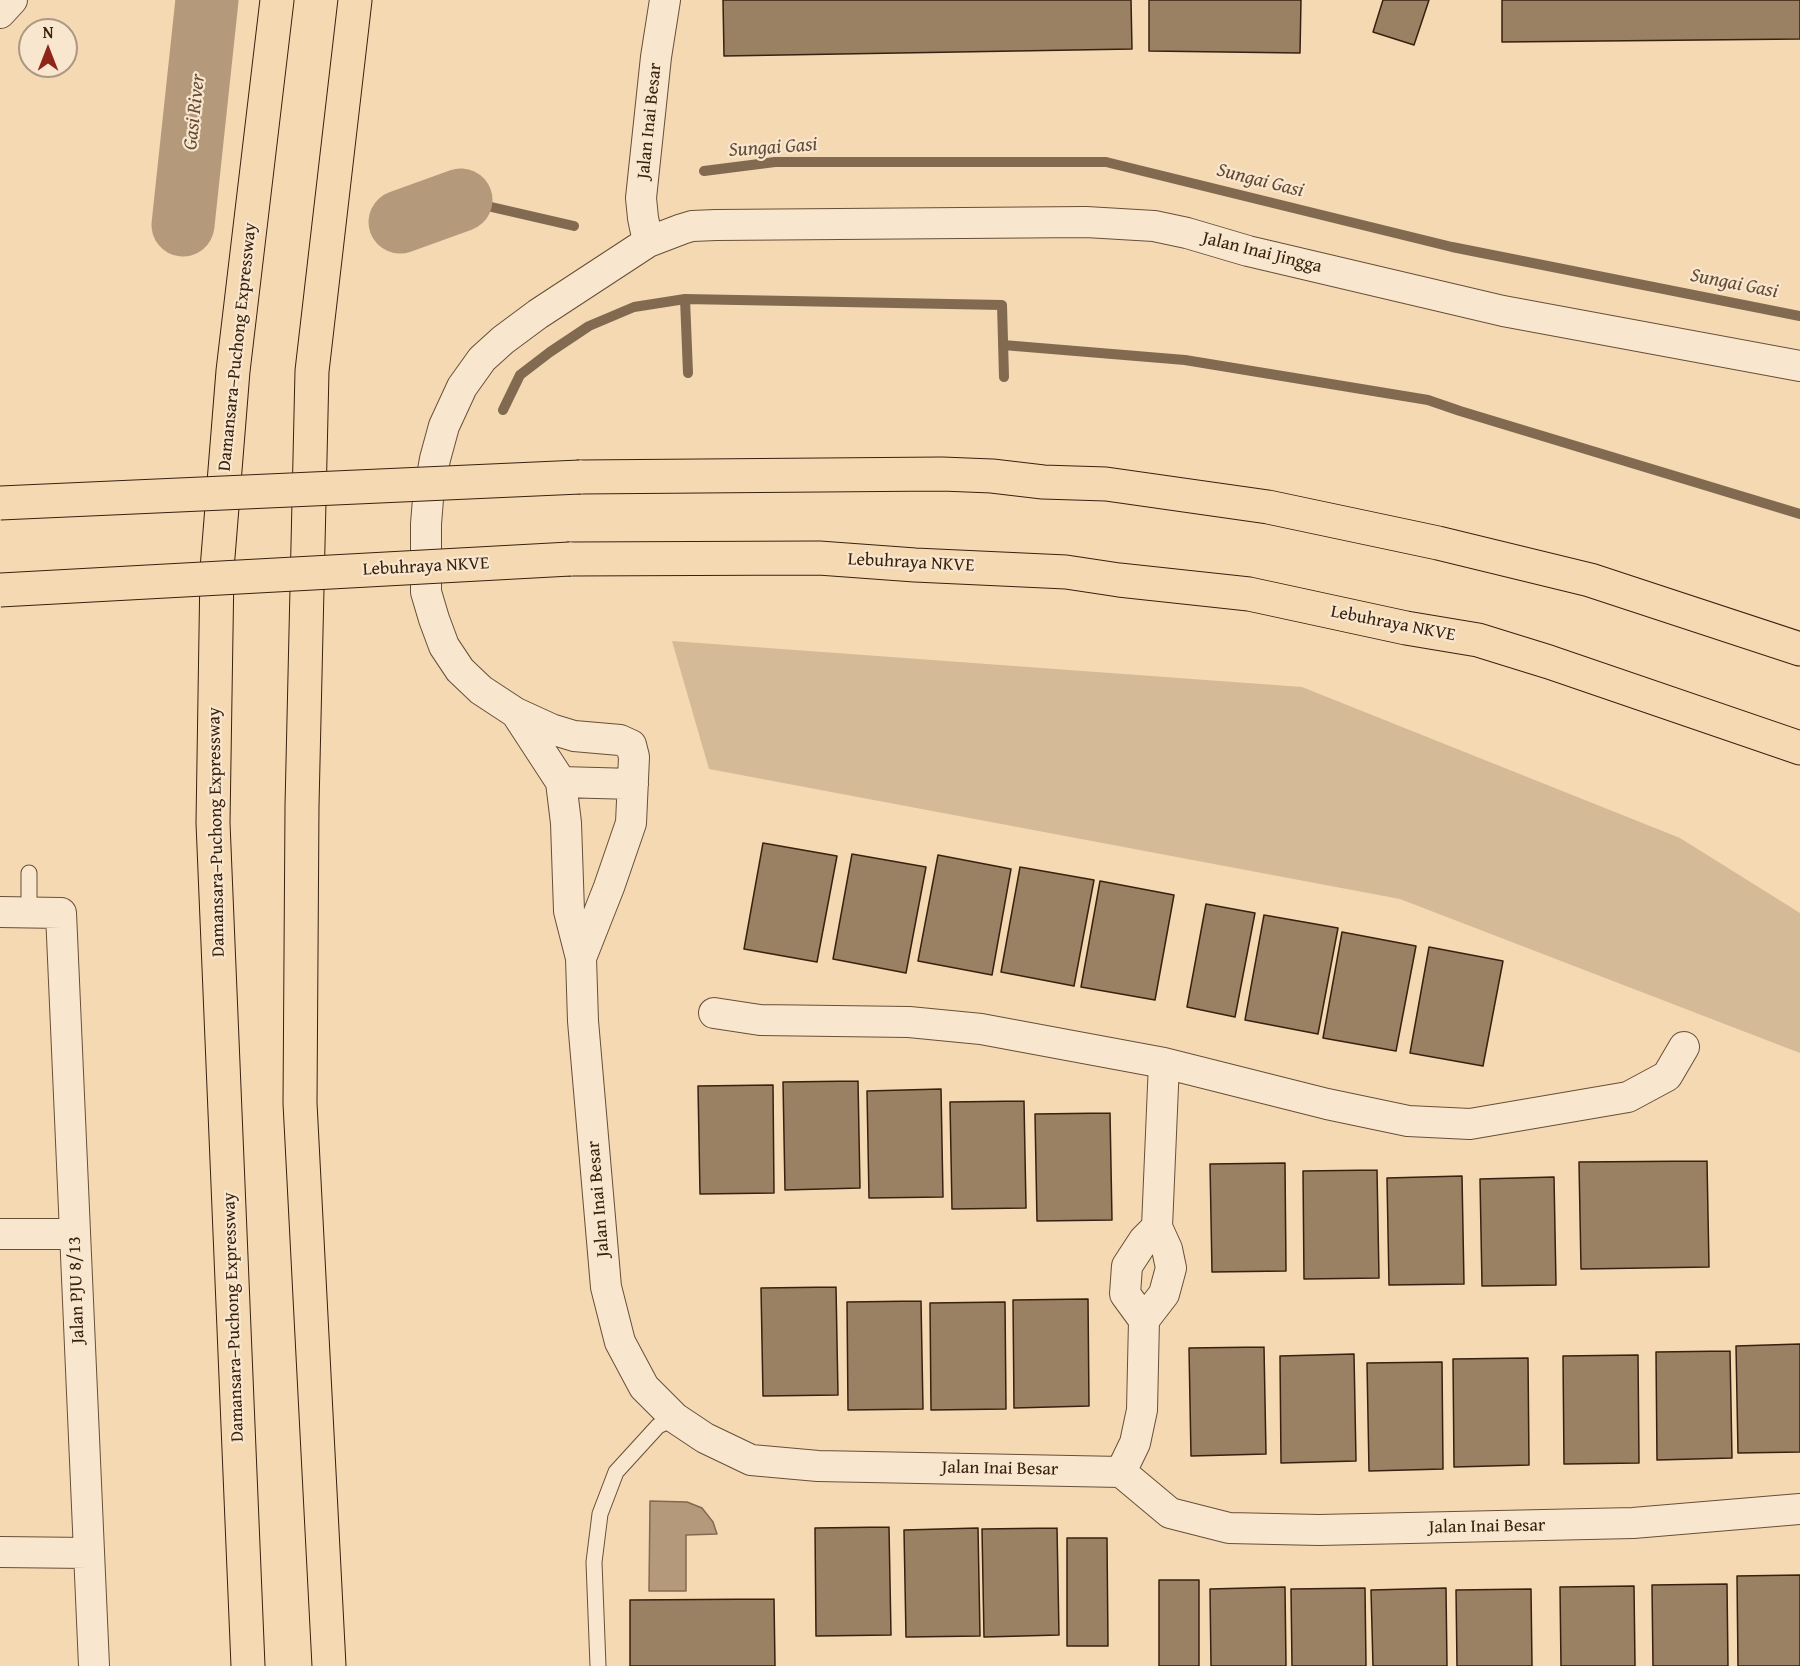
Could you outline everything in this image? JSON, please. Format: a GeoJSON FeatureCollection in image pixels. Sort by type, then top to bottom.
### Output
{"type":"FeatureCollection","features":[{"type":"Feature","properties":{"kind":"highway","name":"Damansara–Puchong Expressway"},"geometry":{"type":"LineString","coordinates":[[248,1666],[213,823],[216,604],[233,371],[277,0]]}},
{"type":"Feature","properties":{"kind":"highway"},"geometry":{"type":"LineString","coordinates":[[329,1666],[300,1103],[302,795],[312,371],[355,0]]}},
{"type":"Feature","properties":{"kind":"highway"},"geometry":{"type":"LineString","coordinates":[[0,503],[580,477],[942,474],[992,476],[1043,482],[1106,484],[1268,507],[1438,543],[1590,580],[1800,649]]}},
{"type":"Feature","properties":{"kind":"highway","name":"Lebuhraya NKVE"},"geometry":{"type":"LineString","coordinates":[[0,590],[570,559],[819,558],[1066,572],[1249,594],[1406,628],[1478,640],[1800,747]]}},
{"type":"Feature","properties":{"kind":"street"},"geometry":{"type":"LineString","coordinates":[[0,13],[12,0]]}},
{"type":"Feature","properties":{"kind":"street","name":"Jalan Inai Besar"},"geometry":{"type":"LineString","coordinates":[[648,242],[642,218],[641,198],[656,57],[665,0]]}},
{"type":"Feature","properties":{"kind":"street","name":"Jalan Inai Jingga"},"geometry":{"type":"LineString","coordinates":[[516,713],[481,690],[460,670],[444,646],[426,592],[426,524],[435,459],[444,426],[462,387],[482,359],[530,320],[648,242],[682,229],[716,225],[1086,222],[1154,226],[1248,251],[1503,311],[1800,366]]}},
{"type":"Feature","properties":{"kind":"street"},"geometry":{"type":"LineString","coordinates":[[516,713],[561,782],[566,823],[569,911],[582,958]]}},
{"type":"Feature","properties":{"kind":"street"},"geometry":{"type":"LineString","coordinates":[[516,713],[551,729],[574,736],[620,740],[631,745],[634,757],[631,823],[582,958]]}},
{"type":"Feature","properties":{"kind":"street"},"geometry":{"type":"LineString","coordinates":[[561,782],[633,784]]}},
{"type":"Feature","properties":{"kind":"street"},"geometry":{"type":"LineString","coordinates":[[0,912],[29,913]]}},
{"type":"Feature","properties":{"kind":"street","name":"Jalan PJU 8/13"},"geometry":{"type":"LineString","coordinates":[[29,913],[61,913],[94,1666]]}},
{"type":"Feature","properties":{"kind":"street","name":"Jalan Inai Besar"},"geometry":{"type":"LineString","coordinates":[[582,958],[583,1021],[606,1287],[620,1342],[644,1387],[675,1418],[705,1438],[751,1460],[818,1466],[1121,1472],[1170,1513],[1229,1528],[1330,1530],[1634,1523],[1800,1509]]}},
{"type":"Feature","properties":{"kind":"street"},"geometry":{"type":"LineString","coordinates":[[714,1013],[760,1020],[909,1022],[981,1029],[1164,1063],[1327,1104],[1408,1121],[1470,1124],[1628,1096],[1667,1076],[1684,1047]]}},
{"type":"Feature","properties":{"kind":"street"},"geometry":{"type":"LineString","coordinates":[[1121,1472],[1135,1443],[1142,1410],[1144,1320],[1164,1294],[1171,1268],[1167,1249],[1157,1227],[1164,1063]]}},
{"type":"Feature","properties":{"kind":"street"},"geometry":{"type":"LineString","coordinates":[[1144,1320],[1125,1294],[1127,1266],[1144,1240],[1157,1227]]}},
{"type":"Feature","properties":{"kind":"street"},"geometry":{"type":"LineString","coordinates":[[0,1234],[75,1234]]}},
{"type":"Feature","properties":{"kind":"street"},"geometry":{"type":"LineString","coordinates":[[0,1552],[88,1553]]}},
{"type":"Feature","properties":{"kind":"lane"},"geometry":{"type":"LineString","coordinates":[[29,873],[29,913]]}},
{"type":"Feature","properties":{"kind":"lane"},"geometry":{"type":"LineString","coordinates":[[598,1666],[594,1562],[600,1514],[616,1472],[658,1426],[675,1418]]}},
{"type":"Feature","properties":{"kind":"shaded area"},"geometry":{"type":"Polygon","coordinates":[[[672,641],[1302,687],[1680,838],[1800,913],[1800,1053],[1400,899],[709,769],[672,641]]]}},
{"type":"Feature","properties":{"kind":"shaded area"},"geometry":{"type":"Polygon","coordinates":[[[650,1501],[687,1502],[702,1508],[713,1522],[717,1534],[686,1535],[686,1591],[649,1591],[650,1501]]]}},
{"type":"Feature","properties":{"kind":"building"},"geometry":{"type":"Polygon","coordinates":[[[723,0],[1131,0],[1132,49],[724,56],[723,0]]]}},
{"type":"Feature","properties":{"kind":"building"},"geometry":{"type":"Polygon","coordinates":[[[1149,0],[1301,0],[1300,53],[1149,51],[1149,0]]]}},
{"type":"Feature","properties":{"kind":"building"},"geometry":{"type":"Polygon","coordinates":[[[1383,0],[1429,0],[1414,45],[1373,32],[1383,0]]]}},
{"type":"Feature","properties":{"kind":"building"},"geometry":{"type":"Polygon","coordinates":[[[1502,0],[1800,0],[1800,39],[1502,42],[1502,0]]]}},
{"type":"Feature","properties":{"kind":"building"},"geometry":{"type":"Polygon","coordinates":[[[763,843],[837,856],[817,962],[744,949],[763,843]]]}},
{"type":"Feature","properties":{"kind":"building"},"geometry":{"type":"Polygon","coordinates":[[[852,854],[926,867],[906,973],[833,959],[852,854]]]}},
{"type":"Feature","properties":{"kind":"building"},"geometry":{"type":"Polygon","coordinates":[[[938,855],[1011,869],[992,975],[918,961],[938,855]]]}},
{"type":"Feature","properties":{"kind":"building"},"geometry":{"type":"Polygon","coordinates":[[[1020,867],[1094,880],[1074,986],[1001,972],[1020,867]]]}},
{"type":"Feature","properties":{"kind":"building"},"geometry":{"type":"Polygon","coordinates":[[[1100,881],[1174,895],[1155,1000],[1081,987],[1100,881]]]}},
{"type":"Feature","properties":{"kind":"building"},"geometry":{"type":"Polygon","coordinates":[[[1206,904],[1255,913],[1235,1017],[1187,1007],[1206,904]]]}},
{"type":"Feature","properties":{"kind":"building"},"geometry":{"type":"Polygon","coordinates":[[[1264,915],[1338,928],[1318,1034],[1245,1020],[1264,915]]]}},
{"type":"Feature","properties":{"kind":"building"},"geometry":{"type":"Polygon","coordinates":[[[1342,932],[1416,946],[1396,1051],[1323,1038],[1342,932]]]}},
{"type":"Feature","properties":{"kind":"building"},"geometry":{"type":"Polygon","coordinates":[[[1429,947],[1503,961],[1483,1066],[1410,1053],[1429,947]]]}},
{"type":"Feature","properties":{"kind":"building"},"geometry":{"type":"Polygon","coordinates":[[[858,1081],[860,1188],[785,1190],[783,1082],[858,1081]]]}},
{"type":"Feature","properties":{"kind":"building"},"geometry":{"type":"Polygon","coordinates":[[[773,1085],[774,1193],[700,1194],[698,1086],[773,1085]]]}},
{"type":"Feature","properties":{"kind":"building"},"geometry":{"type":"Polygon","coordinates":[[[941,1089],[943,1197],[869,1198],[867,1091],[941,1089]]]}},
{"type":"Feature","properties":{"kind":"building"},"geometry":{"type":"Polygon","coordinates":[[[1024,1101],[1026,1208],[952,1209],[950,1102],[1024,1101]]]}},
{"type":"Feature","properties":{"kind":"building"},"geometry":{"type":"Polygon","coordinates":[[[1110,1113],[1112,1220],[1037,1221],[1035,1114],[1110,1113]]]}},
{"type":"Feature","properties":{"kind":"building"},"geometry":{"type":"Polygon","coordinates":[[[1707,1161],[1709,1267],[1581,1269],[1579,1162],[1707,1161]]]}},
{"type":"Feature","properties":{"kind":"building"},"geometry":{"type":"Polygon","coordinates":[[[1285,1163],[1286,1271],[1212,1272],[1210,1164],[1285,1163]]]}},
{"type":"Feature","properties":{"kind":"building"},"geometry":{"type":"Polygon","coordinates":[[[1377,1170],[1379,1278],[1304,1279],[1303,1171],[1377,1170]]]}},
{"type":"Feature","properties":{"kind":"building"},"geometry":{"type":"Polygon","coordinates":[[[1462,1176],[1464,1284],[1389,1285],[1387,1178],[1462,1176]]]}},
{"type":"Feature","properties":{"kind":"building"},"geometry":{"type":"Polygon","coordinates":[[[1554,1177],[1556,1285],[1482,1286],[1480,1179],[1554,1177]]]}},
{"type":"Feature","properties":{"kind":"building"},"geometry":{"type":"Polygon","coordinates":[[[836,1287],[838,1395],[763,1396],[761,1288],[836,1287]]]}},
{"type":"Feature","properties":{"kind":"building"},"geometry":{"type":"Polygon","coordinates":[[[1088,1299],[1089,1406],[1014,1408],[1013,1300],[1088,1299]]]}},
{"type":"Feature","properties":{"kind":"building"},"geometry":{"type":"Polygon","coordinates":[[[921,1301],[923,1409],[848,1410],[847,1302],[921,1301]]]}},
{"type":"Feature","properties":{"kind":"building"},"geometry":{"type":"Polygon","coordinates":[[[1005,1302],[1006,1409],[931,1410],[930,1303],[1005,1302]]]}},
{"type":"Feature","properties":{"kind":"building"},"geometry":{"type":"Polygon","coordinates":[[[1800,1344],[1800,1452],[1738,1453],[1736,1346],[1800,1344]]]}},
{"type":"Feature","properties":{"kind":"building"},"geometry":{"type":"Polygon","coordinates":[[[1264,1347],[1266,1454],[1191,1456],[1189,1348],[1264,1347]]]}},
{"type":"Feature","properties":{"kind":"building"},"geometry":{"type":"Polygon","coordinates":[[[1730,1351],[1732,1458],[1657,1460],[1656,1352],[1730,1351]]]}},
{"type":"Feature","properties":{"kind":"building"},"geometry":{"type":"Polygon","coordinates":[[[1354,1354],[1356,1461],[1281,1463],[1280,1356],[1354,1354]]]}},
{"type":"Feature","properties":{"kind":"building"},"geometry":{"type":"Polygon","coordinates":[[[1638,1355],[1639,1463],[1564,1464],[1563,1356],[1638,1355]]]}},
{"type":"Feature","properties":{"kind":"building"},"geometry":{"type":"Polygon","coordinates":[[[1528,1358],[1529,1465],[1454,1467],[1453,1359],[1528,1358]]]}},
{"type":"Feature","properties":{"kind":"building"},"geometry":{"type":"Polygon","coordinates":[[[1442,1362],[1443,1469],[1369,1471],[1367,1363],[1442,1362]]]}},
{"type":"Feature","properties":{"kind":"building"},"geometry":{"type":"Polygon","coordinates":[[[889,1527],[891,1635],[816,1636],[815,1528],[889,1527]]]}},
{"type":"Feature","properties":{"kind":"building"},"geometry":{"type":"Polygon","coordinates":[[[978,1528],[980,1636],[906,1637],[904,1530],[978,1528]]]}},
{"type":"Feature","properties":{"kind":"building"},"geometry":{"type":"Polygon","coordinates":[[[1057,1528],[1059,1635],[984,1637],[982,1529],[1057,1528]]]}},
{"type":"Feature","properties":{"kind":"building"},"geometry":{"type":"Polygon","coordinates":[[[1067,1538],[1107,1538],[1108,1646],[1067,1646],[1067,1538]]]}},
{"type":"Feature","properties":{"kind":"building"},"geometry":{"type":"Polygon","coordinates":[[[1800,1575],[1800,1666],[1738,1666],[1737,1576],[1800,1575]]]}},
{"type":"Feature","properties":{"kind":"building"},"geometry":{"type":"Polygon","coordinates":[[[1159,1580],[1199,1580],[1199,1666],[1159,1666],[1159,1580]]]}},
{"type":"Feature","properties":{"kind":"building"},"geometry":{"type":"Polygon","coordinates":[[[1727,1584],[1728,1666],[1653,1666],[1652,1585],[1727,1584]]]}},
{"type":"Feature","properties":{"kind":"building"},"geometry":{"type":"Polygon","coordinates":[[[1634,1586],[1635,1666],[1561,1666],[1560,1587],[1634,1586]]]}},
{"type":"Feature","properties":{"kind":"building"},"geometry":{"type":"Polygon","coordinates":[[[1285,1587],[1286,1666],[1211,1666],[1210,1589],[1285,1587]]]}},
{"type":"Feature","properties":{"kind":"building"},"geometry":{"type":"Polygon","coordinates":[[[1365,1588],[1366,1666],[1292,1666],[1291,1589],[1365,1588]]]}},
{"type":"Feature","properties":{"kind":"building"},"geometry":{"type":"Polygon","coordinates":[[[1446,1588],[1447,1666],[1373,1666],[1371,1590],[1446,1588]]]}},
{"type":"Feature","properties":{"kind":"building"},"geometry":{"type":"Polygon","coordinates":[[[1531,1589],[1532,1666],[1457,1666],[1456,1590],[1531,1589]]]}},
{"type":"Feature","properties":{"kind":"building"},"geometry":{"type":"Polygon","coordinates":[[[774,1599],[775,1666],[630,1666],[630,1600],[774,1599]]]}},
{"type":"Feature","properties":{"kind":"waterway","name":"Gasi River"},"geometry":{"type":"LineString","coordinates":[[183,225],[207,0]]}},
{"type":"Feature","properties":{"kind":"waterway","name":"Sungai Gasi"},"geometry":{"type":"LineString","coordinates":[[704,171],[775,162],[1106,162],[1452,247],[1800,316]]}},
{"type":"Feature","properties":{"kind":"waterway","name":"Sungai Gasi"},"geometry":{"type":"LineString","coordinates":[[461,200],[574,226]]}},
{"type":"Feature","properties":{"kind":"waterway","name":"Gasi River"},"geometry":{"type":"LineString","coordinates":[[400,222],[461,200]]}},
{"type":"Feature","properties":{"kind":"waterway"},"geometry":{"type":"LineString","coordinates":[[685,299],[688,373]]}},
{"type":"Feature","properties":{"kind":"waterway"},"geometry":{"type":"LineString","coordinates":[[503,410],[520,375],[589,326],[634,307],[685,299],[1002,305],[1004,377]]}},
{"type":"Feature","properties":{"kind":"waterway"},"geometry":{"type":"LineString","coordinates":[[1003,345],[1185,360],[1428,400],[1800,514]]}}]}
